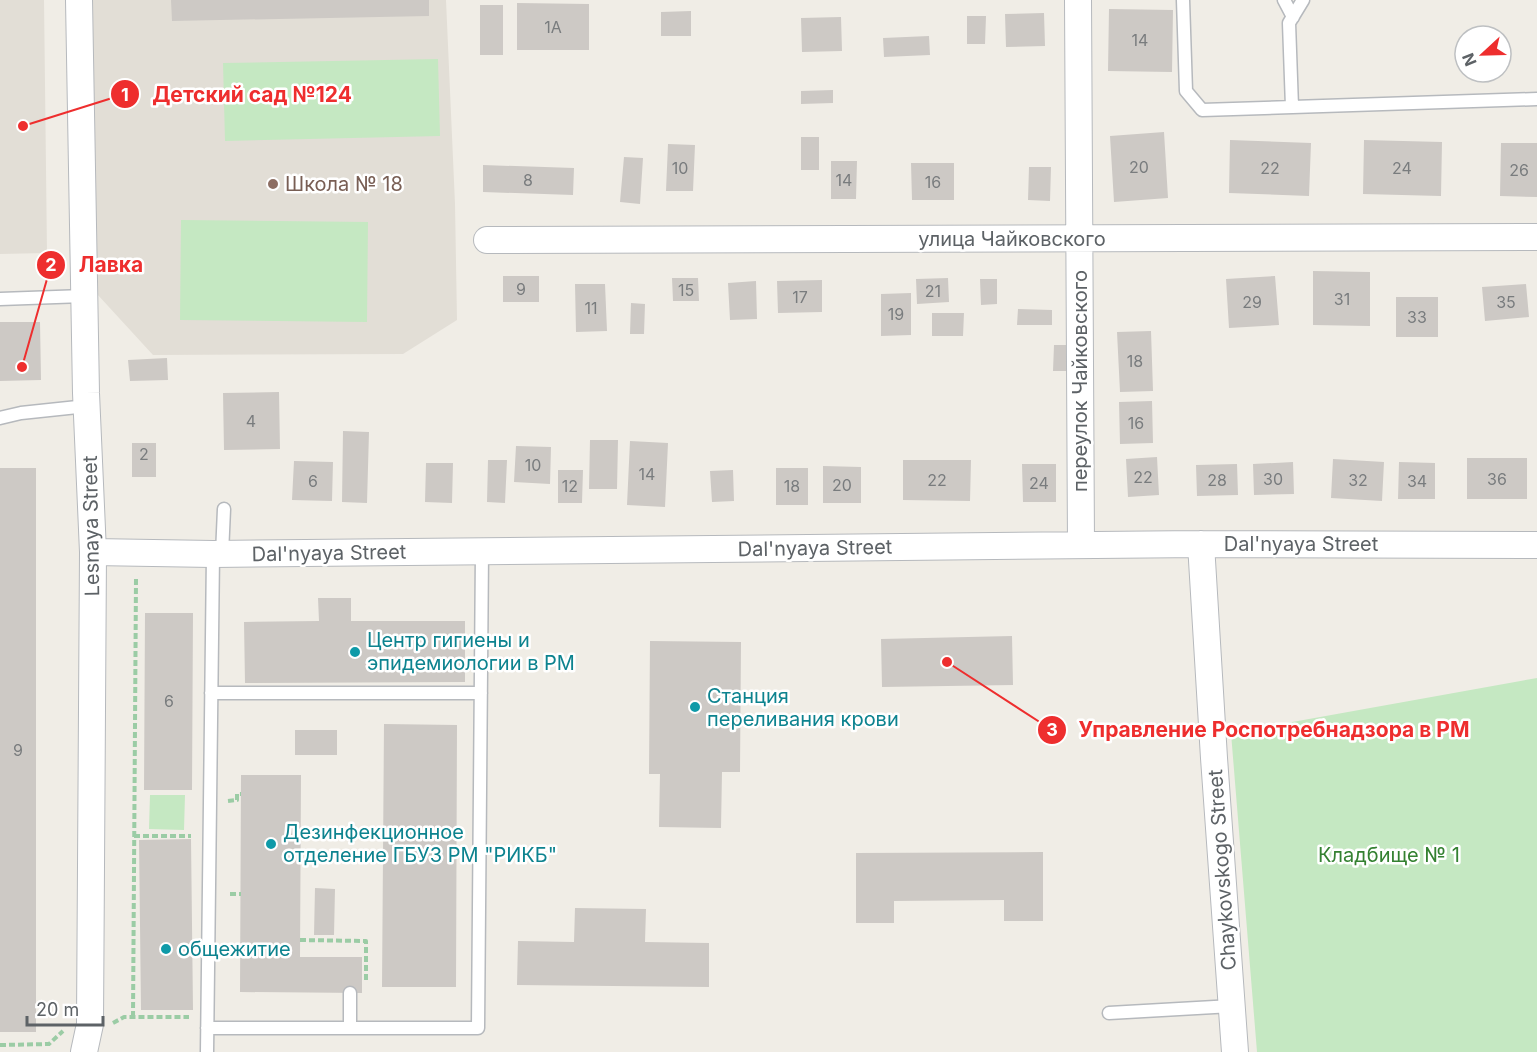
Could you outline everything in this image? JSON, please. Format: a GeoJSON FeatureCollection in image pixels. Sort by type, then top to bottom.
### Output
{"type":"FeatureCollection","features":[{"type":"Feature","properties":{"kind":"street","name":"Lesnaya Street"},"geometry":{"type":"LineString","coordinates":[[79,0],[84,296],[93,552],[90,1024],[84,1052]]}},
{"type":"Feature","properties":{"kind":"street","name":"переулок Чайковского"},"geometry":{"type":"LineString","coordinates":[[1078,0],[1081,545]]}},
{"type":"Feature","properties":{"kind":"street","name":"улица Чайковского"},"geometry":{"type":"LineString","coordinates":[[487,240],[1537,237]]}},
{"type":"Feature","properties":{"kind":"street","name":"Dal'nyaya Street"},"geometry":{"type":"LineString","coordinates":[[93,552],[217,554],[1201,544],[1537,545]]}},
{"type":"Feature","properties":{"kind":"street","name":"Chaykovskogo Street"},"geometry":{"type":"LineString","coordinates":[[1201,544],[1235,1052]]}},
{"type":"Feature","properties":{"kind":"lane"},"geometry":{"type":"LineString","coordinates":[[1183,0],[1186,91],[1202,110],[1537,99]]}},
{"type":"Feature","properties":{"kind":"lane"},"geometry":{"type":"LineString","coordinates":[[1284,0],[1293,17]]}},
{"type":"Feature","properties":{"kind":"lane"},"geometry":{"type":"LineString","coordinates":[[1292,107],[1289,23],[1303,0]]}},
{"type":"Feature","properties":{"kind":"lane"},"geometry":{"type":"LineString","coordinates":[[0,299],[84,296]]}},
{"type":"Feature","properties":{"kind":"lane"},"geometry":{"type":"LineString","coordinates":[[0,418],[21,413],[87,406]]}},
{"type":"Feature","properties":{"kind":"lane"},"geometry":{"type":"LineString","coordinates":[[207,1052],[211,693],[217,554],[224,509]]}},
{"type":"Feature","properties":{"kind":"lane"},"geometry":{"type":"LineString","coordinates":[[207,1023],[350,1028],[478,1028],[482,551]]}},
{"type":"Feature","properties":{"kind":"lane"},"geometry":{"type":"LineString","coordinates":[[211,693],[481,693]]}},
{"type":"Feature","properties":{"kind":"lane"},"geometry":{"type":"LineString","coordinates":[[350,995],[350,1028]]}},
{"type":"Feature","properties":{"kind":"lane"},"geometry":{"type":"LineString","coordinates":[[1109,1013],[1232,1006]]}},
{"type":"Feature","properties":{"kind":"path"},"geometry":{"type":"LineString","coordinates":[[133,1017],[136,579]]}},
{"type":"Feature","properties":{"kind":"path"},"geometry":{"type":"LineString","coordinates":[[237,800],[237,794],[241,794]]}},
{"type":"Feature","properties":{"kind":"path"},"geometry":{"type":"LineString","coordinates":[[134,836],[209,836]]}},
{"type":"Feature","properties":{"kind":"path"},"geometry":{"type":"LineString","coordinates":[[230,894],[241,894]]}},
{"type":"Feature","properties":{"kind":"path"},"geometry":{"type":"LineString","coordinates":[[300,940],[366,941],[366,997],[350,995]]}},
{"type":"Feature","properties":{"kind":"path"},"geometry":{"type":"LineString","coordinates":[[107,1026],[124,1017],[207,1023]]}},
{"type":"Feature","properties":{"kind":"path"},"geometry":{"type":"LineString","coordinates":[[0,1045],[49,1044],[61,1031],[68,1029]]}},
{"type":"Feature","properties":{"kind":"shaded area"},"geometry":{"type":"Polygon","coordinates":[[[0,0],[44,0],[47,253],[0,254],[0,0]]]}},
{"type":"Feature","properties":{"kind":"shaded area","name":"Школа № 18"},"geometry":{"type":"Polygon","coordinates":[[[90,0],[446,0],[455,204],[457,320],[403,354],[153,355],[97,294],[90,165],[90,0]]]}},
{"type":"Feature","properties":{"kind":"green space"},"geometry":{"type":"Polygon","coordinates":[[[438,59],[440,136],[225,141],[223,63],[438,59]]]}},
{"type":"Feature","properties":{"kind":"green space"},"geometry":{"type":"Polygon","coordinates":[[[181,220],[368,222],[367,322],[180,320],[181,220]]]}},
{"type":"Feature","properties":{"kind":"green space","name":"Кладбище № 1"},"geometry":{"type":"Polygon","coordinates":[[[1537,678],[1537,1052],[1257,1052],[1231,733],[1537,678]]]}},
{"type":"Feature","properties":{"kind":"green space"},"geometry":{"type":"Polygon","coordinates":[[[150,795],[185,795],[184,830],[149,829],[150,795]]]}},
{"type":"Feature","properties":{"kind":"building"},"geometry":{"type":"Polygon","coordinates":[[[171,0],[429,0],[429,16],[172,21],[171,0]]]}},
{"type":"Feature","properties":{"kind":"building"},"geometry":{"type":"Polygon","coordinates":[[[517,3],[589,4],[589,50],[517,50],[517,3]]]}},
{"type":"Feature","properties":{"kind":"building"},"geometry":{"type":"Polygon","coordinates":[[[480,5],[503,5],[503,55],[480,55],[480,5]]]}},
{"type":"Feature","properties":{"kind":"building"},"geometry":{"type":"Polygon","coordinates":[[[1109,9],[1173,10],[1172,72],[1108,71],[1109,9]]]}},
{"type":"Feature","properties":{"kind":"building"},"geometry":{"type":"Polygon","coordinates":[[[691,11],[691,36],[661,36],[661,12],[691,11]]]}},
{"type":"Feature","properties":{"kind":"building"},"geometry":{"type":"Polygon","coordinates":[[[1044,13],[1045,46],[1006,47],[1005,14],[1044,13]]]}},
{"type":"Feature","properties":{"kind":"building"},"geometry":{"type":"Polygon","coordinates":[[[967,16],[986,16],[985,44],[967,44],[967,16]]]}},
{"type":"Feature","properties":{"kind":"building"},"geometry":{"type":"Polygon","coordinates":[[[841,17],[842,51],[802,52],[801,18],[841,17]]]}},
{"type":"Feature","properties":{"kind":"building"},"geometry":{"type":"Polygon","coordinates":[[[929,36],[930,55],[884,57],[883,38],[929,36]]]}},
{"type":"Feature","properties":{"kind":"building"},"geometry":{"type":"Polygon","coordinates":[[[833,90],[833,103],[801,104],[801,91],[833,90]]]}},
{"type":"Feature","properties":{"kind":"building"},"geometry":{"type":"Polygon","coordinates":[[[1164,132],[1168,198],[1114,202],[1110,136],[1164,132]]]}},
{"type":"Feature","properties":{"kind":"building"},"geometry":{"type":"Polygon","coordinates":[[[801,137],[819,137],[819,170],[801,170],[801,137]]]}},
{"type":"Feature","properties":{"kind":"building"},"geometry":{"type":"Polygon","coordinates":[[[1230,140],[1311,143],[1309,196],[1229,193],[1230,140]]]}},
{"type":"Feature","properties":{"kind":"building"},"geometry":{"type":"Polygon","coordinates":[[[1364,140],[1442,142],[1441,196],[1363,194],[1364,140]]]}},
{"type":"Feature","properties":{"kind":"building"},"geometry":{"type":"Polygon","coordinates":[[[1501,143],[1537,143],[1537,197],[1500,196],[1501,143]]]}},
{"type":"Feature","properties":{"kind":"building"},"geometry":{"type":"Polygon","coordinates":[[[668,144],[695,145],[693,191],[666,191],[668,144]]]}},
{"type":"Feature","properties":{"kind":"building"},"geometry":{"type":"Polygon","coordinates":[[[624,157],[643,158],[640,204],[620,202],[624,157]]]}},
{"type":"Feature","properties":{"kind":"building"},"geometry":{"type":"Polygon","coordinates":[[[831,161],[857,161],[856,199],[831,199],[831,161]]]}},
{"type":"Feature","properties":{"kind":"building"},"geometry":{"type":"Polygon","coordinates":[[[911,163],[954,163],[954,200],[912,200],[911,163]]]}},
{"type":"Feature","properties":{"kind":"building"},"geometry":{"type":"Polygon","coordinates":[[[483,165],[574,168],[573,195],[483,192],[483,165]]]}},
{"type":"Feature","properties":{"kind":"building"},"geometry":{"type":"Polygon","coordinates":[[[1029,167],[1051,167],[1050,201],[1028,200],[1029,167]]]}},
{"type":"Feature","properties":{"kind":"building"},"geometry":{"type":"Polygon","coordinates":[[[1313,271],[1370,272],[1370,326],[1313,325],[1313,271]]]}},
{"type":"Feature","properties":{"kind":"building"},"geometry":{"type":"Polygon","coordinates":[[[503,276],[539,276],[539,302],[503,302],[503,276]]]}},
{"type":"Feature","properties":{"kind":"building"},"geometry":{"type":"Polygon","coordinates":[[[1275,276],[1279,325],[1229,328],[1226,279],[1275,276]]]}},
{"type":"Feature","properties":{"kind":"building"},"geometry":{"type":"Polygon","coordinates":[[[672,278],[698,278],[699,301],[673,301],[672,278]]]}},
{"type":"Feature","properties":{"kind":"building"},"geometry":{"type":"Polygon","coordinates":[[[948,278],[949,302],[917,304],[916,279],[948,278]]]}},
{"type":"Feature","properties":{"kind":"building"},"geometry":{"type":"Polygon","coordinates":[[[980,279],[997,279],[997,304],[981,305],[980,279]]]}},
{"type":"Feature","properties":{"kind":"building"},"geometry":{"type":"Polygon","coordinates":[[[822,280],[822,312],[778,313],[777,281],[822,280]]]}},
{"type":"Feature","properties":{"kind":"building"},"geometry":{"type":"Polygon","coordinates":[[[756,281],[757,319],[730,320],[728,283],[756,281]]]}},
{"type":"Feature","properties":{"kind":"building"},"geometry":{"type":"Polygon","coordinates":[[[575,284],[605,284],[607,331],[576,332],[575,284]]]}},
{"type":"Feature","properties":{"kind":"building"},"geometry":{"type":"Polygon","coordinates":[[[1526,284],[1529,317],[1485,321],[1482,287],[1526,284]]]}},
{"type":"Feature","properties":{"kind":"building"},"geometry":{"type":"Polygon","coordinates":[[[911,293],[911,335],[881,336],[881,294],[911,293]]]}},
{"type":"Feature","properties":{"kind":"building"},"geometry":{"type":"Polygon","coordinates":[[[1396,297],[1438,297],[1438,337],[1396,337],[1396,297]]]}},
{"type":"Feature","properties":{"kind":"building"},"geometry":{"type":"Polygon","coordinates":[[[631,303],[645,304],[644,334],[630,334],[631,303]]]}},
{"type":"Feature","properties":{"kind":"building"},"geometry":{"type":"Polygon","coordinates":[[[1018,309],[1052,310],[1052,325],[1017,325],[1018,309]]]}},
{"type":"Feature","properties":{"kind":"building"},"geometry":{"type":"Polygon","coordinates":[[[932,313],[964,313],[963,336],[932,336],[932,313]]]}},
{"type":"Feature","properties":{"kind":"building"},"geometry":{"type":"Polygon","coordinates":[[[0,322],[40,322],[41,380],[0,381],[0,322]]]}},
{"type":"Feature","properties":{"kind":"building"},"geometry":{"type":"Polygon","coordinates":[[[1151,331],[1153,391],[1120,392],[1117,332],[1151,331]]]}},
{"type":"Feature","properties":{"kind":"building"},"geometry":{"type":"Polygon","coordinates":[[[1054,345],[1069,345],[1068,371],[1053,371],[1054,345]]]}},
{"type":"Feature","properties":{"kind":"building"},"geometry":{"type":"Polygon","coordinates":[[[167,358],[168,380],[130,381],[128,360],[167,358]]]}},
{"type":"Feature","properties":{"kind":"building"},"geometry":{"type":"Polygon","coordinates":[[[279,392],[280,449],[224,450],[223,393],[279,392]]]}},
{"type":"Feature","properties":{"kind":"building"},"geometry":{"type":"Polygon","coordinates":[[[1152,401],[1153,443],[1120,444],[1119,402],[1152,401]]]}},
{"type":"Feature","properties":{"kind":"building"},"geometry":{"type":"Polygon","coordinates":[[[343,431],[369,432],[367,503],[342,502],[343,431]]]}},
{"type":"Feature","properties":{"kind":"building"},"geometry":{"type":"Polygon","coordinates":[[[590,440],[618,440],[617,489],[589,489],[590,440]]]}},
{"type":"Feature","properties":{"kind":"building"},"geometry":{"type":"Polygon","coordinates":[[[630,441],[668,443],[665,507],[627,505],[630,441]]]}},
{"type":"Feature","properties":{"kind":"building"},"geometry":{"type":"Polygon","coordinates":[[[132,443],[156,443],[156,477],[132,477],[132,443]]]}},
{"type":"Feature","properties":{"kind":"building"},"geometry":{"type":"Polygon","coordinates":[[[516,446],[551,447],[550,484],[514,482],[516,446]]]}},
{"type":"Feature","properties":{"kind":"building"},"geometry":{"type":"Polygon","coordinates":[[[1157,457],[1159,495],[1128,497],[1126,459],[1157,457]]]}},
{"type":"Feature","properties":{"kind":"building"},"geometry":{"type":"Polygon","coordinates":[[[1467,458],[1527,458],[1527,499],[1467,499],[1467,458]]]}},
{"type":"Feature","properties":{"kind":"building"},"geometry":{"type":"Polygon","coordinates":[[[1333,459],[1384,462],[1382,501],[1331,498],[1333,459]]]}},
{"type":"Feature","properties":{"kind":"building"},"geometry":{"type":"Polygon","coordinates":[[[488,460],[507,460],[505,503],[487,502],[488,460]]]}},
{"type":"Feature","properties":{"kind":"building"},"geometry":{"type":"Polygon","coordinates":[[[903,460],[971,460],[970,501],[903,500],[903,460]]]}},
{"type":"Feature","properties":{"kind":"building"},"geometry":{"type":"Polygon","coordinates":[[[294,461],[333,462],[332,501],[292,500],[294,461]]]}},
{"type":"Feature","properties":{"kind":"building"},"geometry":{"type":"Polygon","coordinates":[[[1293,462],[1294,494],[1254,495],[1253,464],[1293,462]]]}},
{"type":"Feature","properties":{"kind":"building"},"geometry":{"type":"Polygon","coordinates":[[[1399,462],[1435,463],[1435,499],[1398,499],[1399,462]]]}},
{"type":"Feature","properties":{"kind":"building"},"geometry":{"type":"Polygon","coordinates":[[[426,463],[453,463],[452,503],[425,502],[426,463]]]}},
{"type":"Feature","properties":{"kind":"building"},"geometry":{"type":"Polygon","coordinates":[[[1022,464],[1056,464],[1056,502],[1023,502],[1022,464]]]}},
{"type":"Feature","properties":{"kind":"building"},"geometry":{"type":"Polygon","coordinates":[[[1237,464],[1238,495],[1197,496],[1196,465],[1237,464]]]}},
{"type":"Feature","properties":{"kind":"building"},"geometry":{"type":"Polygon","coordinates":[[[823,466],[861,467],[861,503],[823,503],[823,466]]]}},
{"type":"Feature","properties":{"kind":"building"},"geometry":{"type":"Polygon","coordinates":[[[0,468],[36,468],[36,1032],[0,1032],[0,468]]]}},
{"type":"Feature","properties":{"kind":"building"},"geometry":{"type":"Polygon","coordinates":[[[776,468],[808,468],[808,505],[776,505],[776,468]]]}},
{"type":"Feature","properties":{"kind":"building"},"geometry":{"type":"Polygon","coordinates":[[[558,470],[583,470],[582,503],[558,503],[558,470]]]}},
{"type":"Feature","properties":{"kind":"building"},"geometry":{"type":"Polygon","coordinates":[[[733,470],[734,501],[712,502],[710,471],[733,470]]]}},
{"type":"Feature","properties":{"kind":"building","name":"Центр гигиены и эпидемиологии в РМ"},"geometry":{"type":"Polygon","coordinates":[[[318,598],[351,598],[351,621],[465,621],[465,682],[245,683],[244,622],[319,621],[318,598]]]}},
{"type":"Feature","properties":{"kind":"building"},"geometry":{"type":"Polygon","coordinates":[[[145,613],[193,613],[192,790],[144,790],[145,613]]]}},
{"type":"Feature","properties":{"kind":"building"},"geometry":{"type":"Polygon","coordinates":[[[1012,636],[1013,685],[882,687],[881,639],[1012,636]]]}},
{"type":"Feature","properties":{"kind":"building","name":"Станция переливания крови"},"geometry":{"type":"Polygon","coordinates":[[[650,641],[741,642],[740,772],[722,772],[721,828],[659,827],[660,774],[649,774],[650,641]]]}},
{"type":"Feature","properties":{"kind":"building"},"geometry":{"type":"Polygon","coordinates":[[[384,724],[457,725],[456,987],[382,987],[384,724]]]}},
{"type":"Feature","properties":{"kind":"building"},"geometry":{"type":"Polygon","coordinates":[[[295,730],[337,730],[337,755],[295,755],[295,730]]]}},
{"type":"Feature","properties":{"kind":"building","name":"Дезинфекционное отделение ГБУЗ РМ \"РИКБ\""},"geometry":{"type":"Polygon","coordinates":[[[241,775],[301,775],[300,957],[362,957],[362,993],[240,992],[241,775]]]}},
{"type":"Feature","properties":{"kind":"building","name":"общежитие"},"geometry":{"type":"Polygon","coordinates":[[[191,839],[193,1010],[141,1010],[139,840],[191,839]]]}},
{"type":"Feature","properties":{"kind":"building"},"geometry":{"type":"Polygon","coordinates":[[[1043,852],[1043,921],[1004,921],[1004,900],[894,901],[894,923],[856,923],[856,853],[1043,852]]]}},
{"type":"Feature","properties":{"kind":"building"},"geometry":{"type":"Polygon","coordinates":[[[315,888],[335,889],[334,935],[314,935],[315,888]]]}},
{"type":"Feature","properties":{"kind":"building"},"geometry":{"type":"Polygon","coordinates":[[[575,908],[646,909],[645,942],[709,943],[709,987],[517,985],[518,941],[574,942],[575,908]]]}},
{"type":"Feature","properties":{"kind":"place","name":"Детский сад №124"},"geometry":{"type":"Point","coordinates":[23,126]}},
{"type":"Feature","properties":{"kind":"place","name":"Школа № 18"},"geometry":{"type":"Point","coordinates":[273,184]}},
{"type":"Feature","properties":{"kind":"place","name":"Лавка"},"geometry":{"type":"Point","coordinates":[22,367]}},
{"type":"Feature","properties":{"kind":"place","name":"Центр гигиены и эпидемиологии в РМ"},"geometry":{"type":"Point","coordinates":[355,652]}},
{"type":"Feature","properties":{"kind":"place","name":"Управление Роспотребнадзора в РМ"},"geometry":{"type":"Point","coordinates":[947,662]}},
{"type":"Feature","properties":{"kind":"place","name":"Станция переливания крови"},"geometry":{"type":"Point","coordinates":[695,707]}},
{"type":"Feature","properties":{"kind":"place","name":"Дезинфекционное отделение ГБУЗ РМ \"РИКБ\""},"geometry":{"type":"Point","coordinates":[271,844]}},
{"type":"Feature","properties":{"kind":"place","name":"общежитие"},"geometry":{"type":"Point","coordinates":[166,949]}}]}
